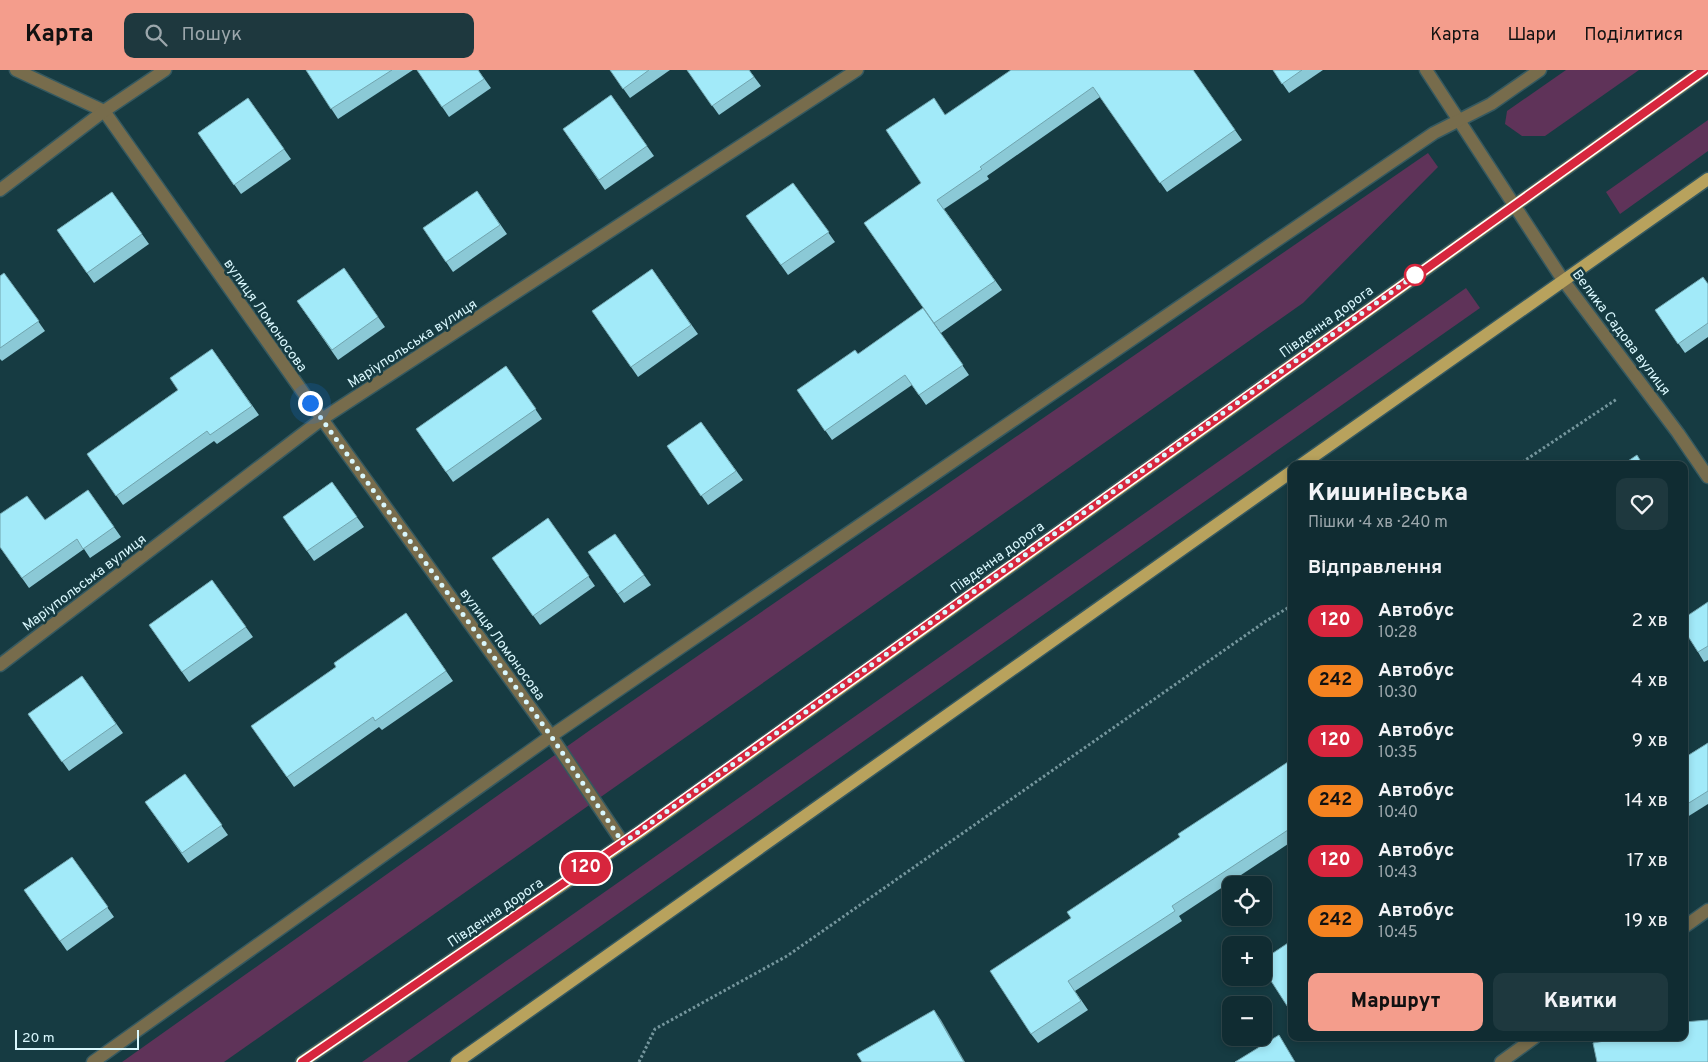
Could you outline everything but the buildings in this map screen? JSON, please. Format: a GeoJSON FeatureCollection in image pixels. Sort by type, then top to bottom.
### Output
{"type":"FeatureCollection","features":[{"type":"Feature","properties":{"kind":"main road","name":"Південна дорога"},"geometry":{"type":"LineString","coordinates":[[302,1062],[623,843],[1514,204],[1704,70]]}},
{"type":"Feature","properties":{"kind":"main road"},"geometry":{"type":"LineString","coordinates":[[1307,461],[1708,179]]}},
{"type":"Feature","properties":{"kind":"main road"},"geometry":{"type":"LineString","coordinates":[[457,1062],[1288,474]]}},
{"type":"Feature","properties":{"kind":"street","name":"вулиця Ломоносова"},"geometry":{"type":"LineString","coordinates":[[16,70],[104,111],[322,420],[551,736],[623,843]]}},
{"type":"Feature","properties":{"kind":"street"},"geometry":{"type":"LineString","coordinates":[[0,190],[104,111],[165,70]]}},
{"type":"Feature","properties":{"kind":"street","name":"Маріупольська вулиця"},"geometry":{"type":"LineString","coordinates":[[0,665],[322,420],[857,70]]}},
{"type":"Feature","properties":{"kind":"street","name":"Велика Садова вулиця"},"geometry":{"type":"LineString","coordinates":[[1426,70],[1563,280],[1708,477]]}},
{"type":"Feature","properties":{"kind":"street"},"geometry":{"type":"LineString","coordinates":[[93,1062],[551,736],[1434,133],[1491,104],[1540,70]]}},
{"type":"Feature","properties":{"kind":"street"},"geometry":{"type":"LineString","coordinates":[[1688,924],[1708,910]]}},
{"type":"Feature","properties":{"kind":"street"},"geometry":{"type":"LineString","coordinates":[[1501,1062],[1530,1041]]}},
{"type":"Feature","properties":{"kind":"path"},"geometry":{"type":"LineString","coordinates":[[1524,461],[1640,383]]}},
{"type":"Feature","properties":{"kind":"path"},"geometry":{"type":"LineString","coordinates":[[639,1062],[655,1029],[787,956],[1266,620],[1288,608]]}},
{"type":"Feature","properties":{"kind":"shaded area"},"geometry":{"type":"Polygon","coordinates":[[[1566,70],[1639,70],[1545,136],[1522,136],[1505,124],[1507,111],[1566,70]]]}},
{"type":"Feature","properties":{"kind":"shaded area"},"geometry":{"type":"Polygon","coordinates":[[[1708,120],[1708,151],[1620,214],[1606,192],[1708,120]]]}},
{"type":"Feature","properties":{"kind":"shaded area"},"geometry":{"type":"Polygon","coordinates":[[[1428,153],[1438,167],[1303,303],[224,1062],[122,1062],[593,728],[1428,153]]]}},
{"type":"Feature","properties":{"kind":"shaded area"},"geometry":{"type":"Polygon","coordinates":[[[1466,288],[1480,308],[407,1062],[362,1062],[1466,288]]]}},
{"type":"Feature","properties":{"kind":"bus line","name":"120"},"geometry":{"type":"LineString","coordinates":[[302,1062],[640,831],[1704,70]]}},
{"type":"Feature","properties":{"kind":"route"},"geometry":{"type":"LineString","coordinates":[[310,403],[551,736],[623,843],[1417,274],[1415,275]]}}]}
